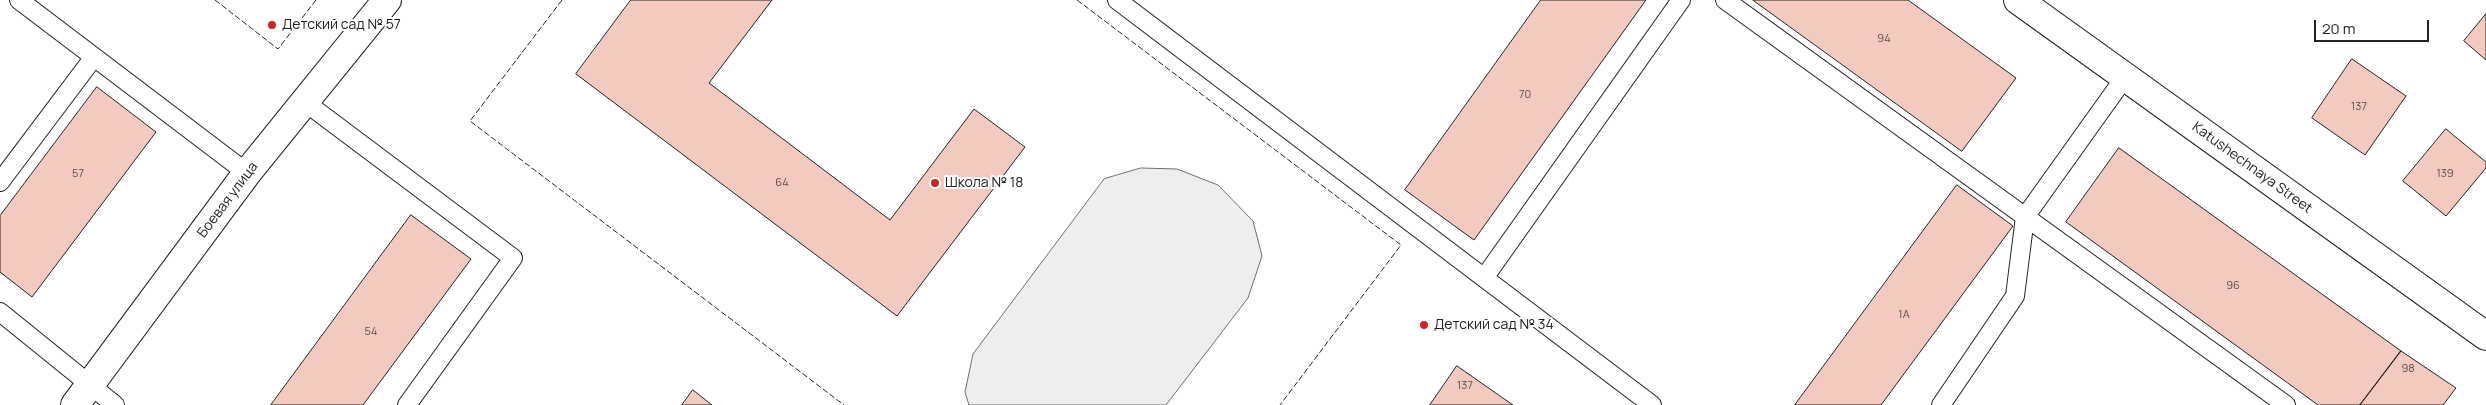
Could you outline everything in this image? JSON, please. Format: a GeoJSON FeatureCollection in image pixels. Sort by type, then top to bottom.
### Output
{"type":"FeatureCollection","features":[{"type":"Feature","properties":{"kind":"street","name":"Боевая улица"},"geometry":{"type":"LineString","coordinates":[[83,395],[247,173],[387,0]]}},
{"type":"Feature","properties":{"kind":"street","name":"Katushechnaya Street"},"geometry":{"type":"LineString","coordinates":[[2018,0],[2486,336]]}},
{"type":"Feature","properties":{"kind":"lane"},"geometry":{"type":"LineString","coordinates":[[19,0],[247,173]]}},
{"type":"Feature","properties":{"kind":"lane"},"geometry":{"type":"LineString","coordinates":[[1117,0],[1652,405]]}},
{"type":"Feature","properties":{"kind":"lane"},"geometry":{"type":"LineString","coordinates":[[1484,278],[1681,0]]}},
{"type":"Feature","properties":{"kind":"lane"},"geometry":{"type":"LineString","coordinates":[[1725,0],[2286,405]]}},
{"type":"Feature","properties":{"kind":"lane"},"geometry":{"type":"LineString","coordinates":[[0,182],[94,57]]}},
{"type":"Feature","properties":{"kind":"lane"},"geometry":{"type":"LineString","coordinates":[[1941,405],[2015,296],[2025,217],[2126,77]]}},
{"type":"Feature","properties":{"kind":"lane"},"geometry":{"type":"LineString","coordinates":[[305,102],[513,258],[407,405]]}},
{"type":"Feature","properties":{"kind":"lane"},"geometry":{"type":"LineString","coordinates":[[0,312],[83,395],[115,405]]}},
{"type":"Feature","properties":{"kind":"shaded area"},"geometry":{"type":"Polygon","coordinates":[[[1141,168],[1177,169],[1218,185],[1253,221],[1262,256],[1248,298],[1166,405],[969,405],[965,392],[973,354],[1104,179],[1141,168]]]}},
{"type":"Feature","properties":{"kind":"building"},"geometry":{"type":"Polygon","coordinates":[[[631,0],[772,0],[709,83],[890,220],[974,109],[1025,147],[897,316],[576,74],[631,0]]]}},
{"type":"Feature","properties":{"kind":"building"},"geometry":{"type":"Polygon","coordinates":[[[1541,0],[1646,0],[1474,240],[1405,190],[1541,0]]]}},
{"type":"Feature","properties":{"kind":"building"},"geometry":{"type":"Polygon","coordinates":[[[1753,0],[1908,0],[2016,78],[1962,151],[1753,0]]]}},
{"type":"Feature","properties":{"kind":"building"},"geometry":{"type":"Polygon","coordinates":[[[2486,14],[2486,60],[2464,41],[2486,14]]]}},
{"type":"Feature","properties":{"kind":"building"},"geometry":{"type":"Polygon","coordinates":[[[2352,59],[2406,96],[2365,155],[2312,118],[2352,59]]]}},
{"type":"Feature","properties":{"kind":"building"},"geometry":{"type":"Polygon","coordinates":[[[97,87],[156,132],[32,297],[0,272],[0,216],[97,87]]]}},
{"type":"Feature","properties":{"kind":"building"},"geometry":{"type":"Polygon","coordinates":[[[2446,129],[2486,162],[2486,168],[2446,216],[2403,181],[2446,129]]]}},
{"type":"Feature","properties":{"kind":"building"},"geometry":{"type":"Polygon","coordinates":[[[2119,148],[2401,351],[2360,405],[2318,405],[2066,222],[2119,148]]]}},
{"type":"Feature","properties":{"kind":"building"},"geometry":{"type":"Polygon","coordinates":[[[1957,185],[2013,226],[1881,405],[1795,405],[1957,185]]]}},
{"type":"Feature","properties":{"kind":"building"},"geometry":{"type":"Polygon","coordinates":[[[411,215],[471,259],[363,405],[271,405],[411,215]]]}},
{"type":"Feature","properties":{"kind":"building"},"geometry":{"type":"Polygon","coordinates":[[[2401,351],[2456,388],[2443,405],[2360,405],[2401,351]]]}},
{"type":"Feature","properties":{"kind":"building"},"geometry":{"type":"Polygon","coordinates":[[[1457,366],[1513,405],[1430,405],[1457,366]]]}},
{"type":"Feature","properties":{"kind":"building"},"geometry":{"type":"Polygon","coordinates":[[[693,390],[712,405],[682,405],[693,390]]]}},
{"type":"Feature","properties":{"kind":"fence"},"geometry":{"type":"LineString","coordinates":[[215,0],[278,49],[316,0]]}},
{"type":"Feature","properties":{"kind":"fence"},"geometry":{"type":"LineString","coordinates":[[562,0],[470,121],[844,405]]}},
{"type":"Feature","properties":{"kind":"fence"},"geometry":{"type":"LineString","coordinates":[[1077,0],[1401,245],[1280,405]]}},
{"type":"Feature","properties":{"kind":"place","name":"Детский сад № 57"},"geometry":{"type":"Point","coordinates":[272,25]}},
{"type":"Feature","properties":{"kind":"place","name":"Школа № 18"},"geometry":{"type":"Point","coordinates":[935,183]}},
{"type":"Feature","properties":{"kind":"place","name":"Детский сад № 34"},"geometry":{"type":"Point","coordinates":[1424,325]}}]}
